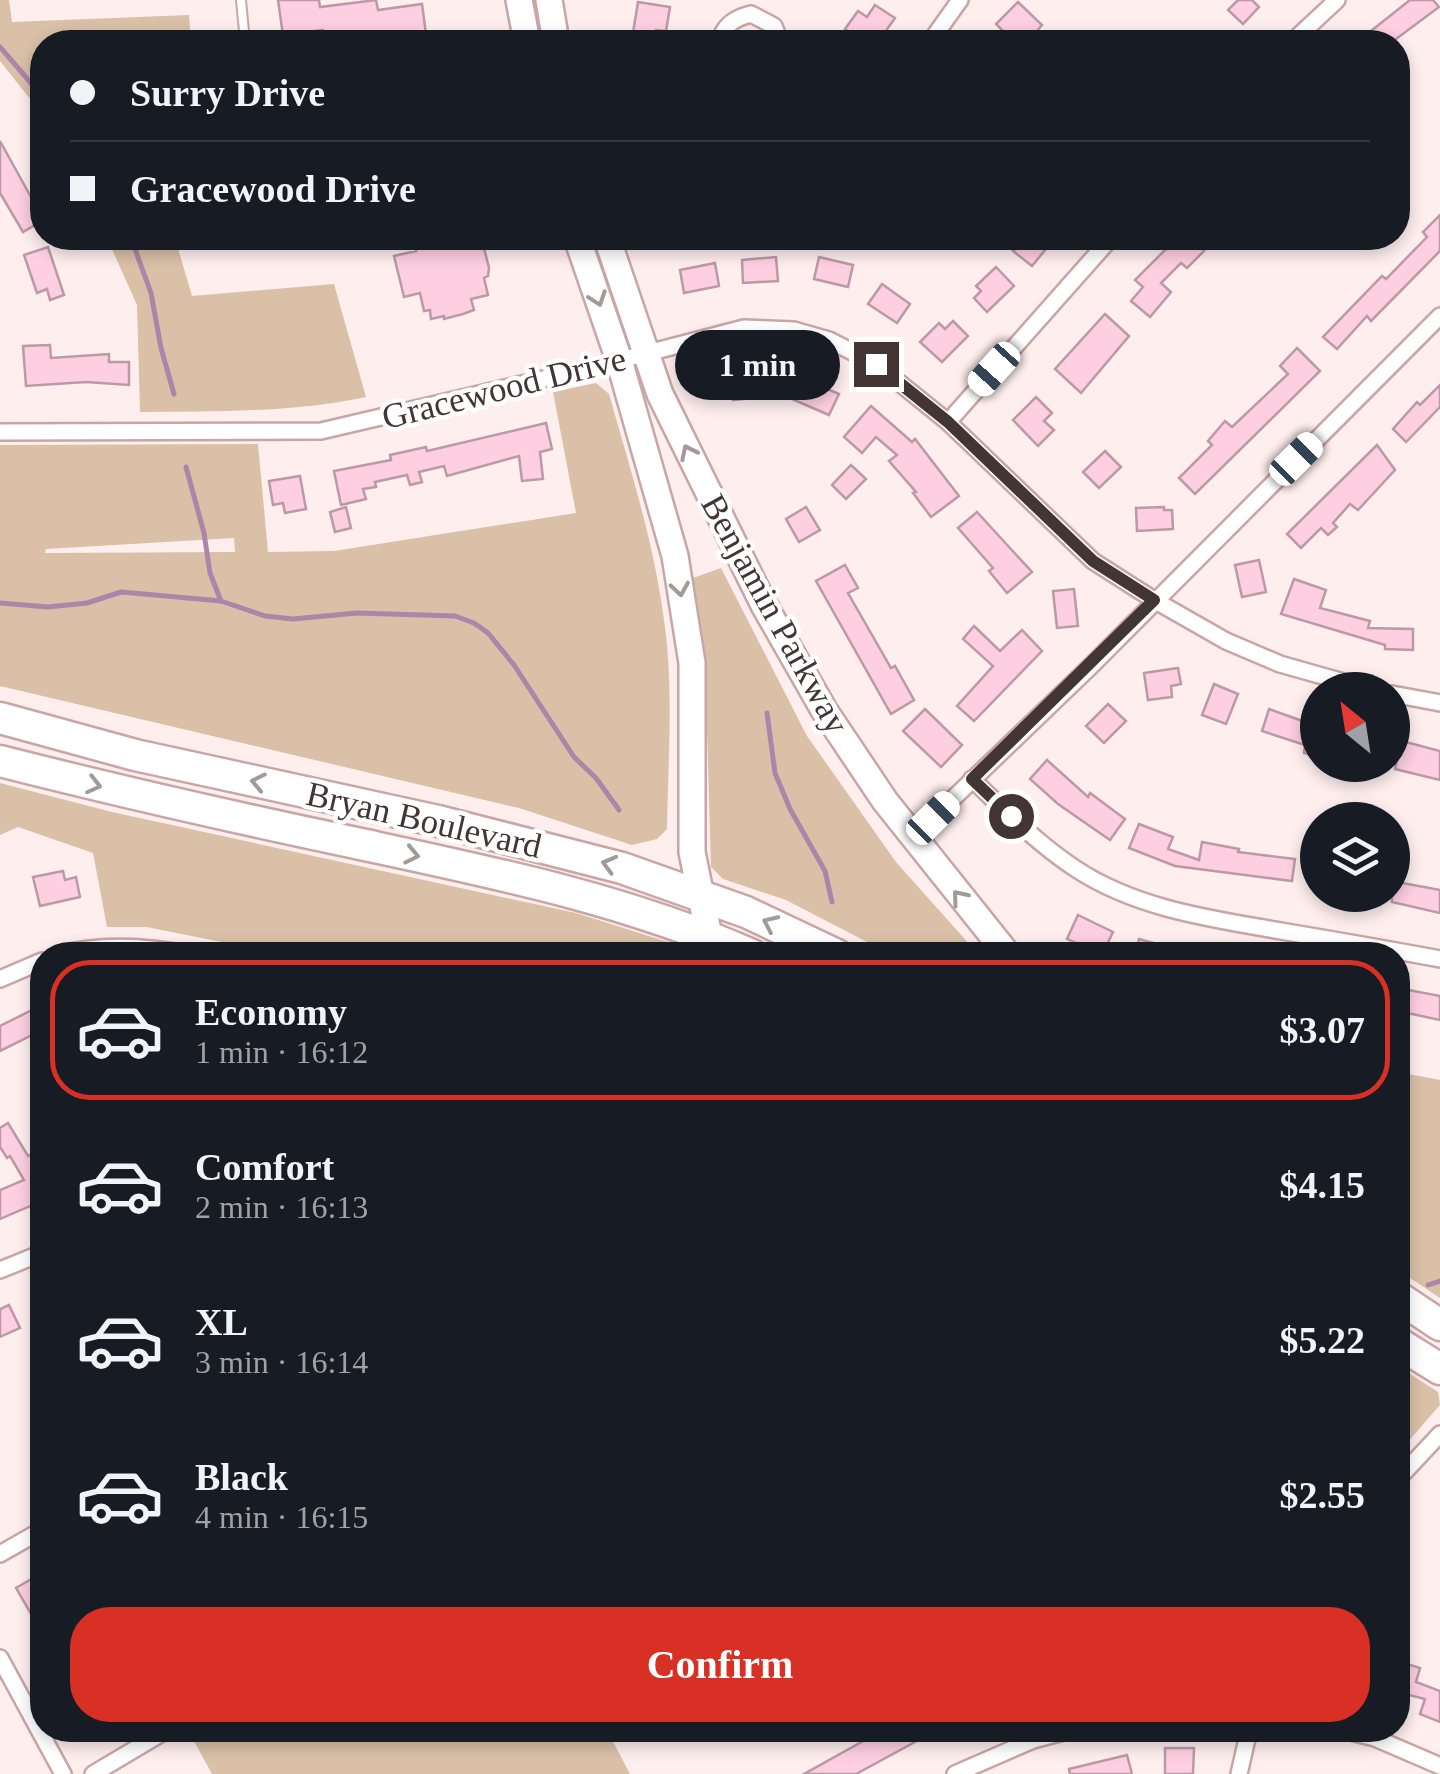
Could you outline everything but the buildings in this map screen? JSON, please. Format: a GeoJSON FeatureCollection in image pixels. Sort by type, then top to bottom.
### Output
{"type":"FeatureCollection","features":[{"type":"Feature","properties":{"kind":"highway","name":"Bryan Boulevard"},"geometry":{"type":"LineString","coordinates":[[0,718],[135,754],[586,858],[746,912],[809,942]]}},
{"type":"Feature","properties":{"kind":"highway","name":"Bryan Boulevard"},"geometry":{"type":"LineString","coordinates":[[0,761],[153,800],[614,902],[709,936]]}},
{"type":"Feature","properties":{"kind":"highway"},"geometry":{"type":"LineString","coordinates":[[709,936],[723,942]]}},
{"type":"Feature","properties":{"kind":"highway"},"geometry":{"type":"LineString","coordinates":[[1410,1304],[1440,1325]]}},
{"type":"Feature","properties":{"kind":"highway"},"geometry":{"type":"LineString","coordinates":[[1410,1350],[1440,1369]]}},
{"type":"Feature","properties":{"kind":"main road"},"geometry":{"type":"LineString","coordinates":[[520,0],[525,30]]}},
{"type":"Feature","properties":{"kind":"main road"},"geometry":{"type":"LineString","coordinates":[[549,0],[554,30]]}},
{"type":"Feature","properties":{"kind":"main road","name":"Benjamin Parkway"},"geometry":{"type":"LineString","coordinates":[[583,250],[632,356],[660,394],[764,605],[824,710],[913,837],[998,942]]}},
{"type":"Feature","properties":{"kind":"main road","name":"Benjamin Parkway"},"geometry":{"type":"LineString","coordinates":[[610,250],[676,556],[690,652],[692,852],[709,936]]}},
{"type":"Feature","properties":{"kind":"street"},"geometry":{"type":"LineString","coordinates":[[939,30],[960,0]]}},
{"type":"Feature","properties":{"kind":"street"},"geometry":{"type":"LineString","coordinates":[[1305,30],[1337,0]]}},
{"type":"Feature","properties":{"kind":"street"},"geometry":{"type":"LineString","coordinates":[[725,30],[738,17],[751,14],[776,30]]}},
{"type":"Feature","properties":{"kind":"street"},"geometry":{"type":"LineString","coordinates":[[948,422],[1100,250]]}},
{"type":"Feature","properties":{"kind":"street"},"geometry":{"type":"LineString","coordinates":[[913,837],[1440,316]]}},
{"type":"Feature","properties":{"kind":"street","name":"Gracewood Drive"},"geometry":{"type":"LineString","coordinates":[[0,432],[321,431],[744,328],[794,330],[829,340],[876,364],[948,422],[1093,561],[1226,641],[1308,672]]}},
{"type":"Feature","properties":{"kind":"street"},"geometry":{"type":"LineString","coordinates":[[1410,697],[1440,703]]}},
{"type":"Feature","properties":{"kind":"street"},"geometry":{"type":"LineString","coordinates":[[972,779],[1046,847],[1078,870],[1123,893],[1170,909],[1345,942]]}},
{"type":"Feature","properties":{"kind":"street"},"geometry":{"type":"LineString","coordinates":[[1410,954],[1440,959]]}},
{"type":"Feature","properties":{"kind":"street"},"geometry":{"type":"LineString","coordinates":[[0,979],[30,966]]}},
{"type":"Feature","properties":{"kind":"street"},"geometry":{"type":"LineString","coordinates":[[0,1270],[30,1258]]}},
{"type":"Feature","properties":{"kind":"street"},"geometry":{"type":"LineString","coordinates":[[1410,1466],[1440,1434]]}},
{"type":"Feature","properties":{"kind":"street"},"geometry":{"type":"LineString","coordinates":[[0,1554],[30,1537]]}},
{"type":"Feature","properties":{"kind":"street"},"geometry":{"type":"LineString","coordinates":[[0,1658],[30,1713]]}},
{"type":"Feature","properties":{"kind":"street"},"geometry":{"type":"LineString","coordinates":[[46,1742],[63,1774]]}},
{"type":"Feature","properties":{"kind":"street"},"geometry":{"type":"LineString","coordinates":[[93,1774],[146,1742]]}},
{"type":"Feature","properties":{"kind":"street"},"geometry":{"type":"LineString","coordinates":[[955,1774],[1028,1742]]}},
{"type":"Feature","properties":{"kind":"street"},"geometry":{"type":"LineString","coordinates":[[1239,1774],[1246,1742]]}},
{"type":"Feature","properties":{"kind":"street"},"geometry":{"type":"LineString","coordinates":[[1383,1742],[1440,1766]]}},
{"type":"Feature","properties":{"kind":"lane"},"geometry":{"type":"LineString","coordinates":[[241,0],[244,30]]}},
{"type":"Feature","properties":{"kind":"shaded area"},"geometry":{"type":"Polygon","coordinates":[[[0,0],[9,0],[12,22],[189,15],[190,30],[30,30],[30,99],[0,61],[0,0]]]}},
{"type":"Feature","properties":{"kind":"shaded area"},"geometry":{"type":"Polygon","coordinates":[[[112,250],[179,250],[192,296],[334,284],[366,397],[282,409],[140,412],[137,305],[112,250]]]}},
{"type":"Feature","properties":{"kind":"shaded area"},"geometry":{"type":"Polygon","coordinates":[[[596,383],[609,394],[648,534],[660,591],[669,672],[667,829],[657,839],[632,845],[519,808],[0,686],[0,445],[258,444],[268,552],[334,551],[576,513],[553,392],[596,383]],[[234,538],[46,549],[45,553],[235,552],[234,538]]]}},
{"type":"Feature","properties":{"kind":"shaded area"},"geometry":{"type":"Polygon","coordinates":[[[721,568],[807,736],[896,862],[967,942],[867,942],[786,900],[723,879],[711,867],[705,661],[693,578],[721,568]]]}},
{"type":"Feature","properties":{"kind":"shaded area"},"geometry":{"type":"Polygon","coordinates":[[[0,783],[112,812],[576,913],[668,942],[222,942],[146,927],[107,927],[93,853],[18,827],[0,835],[0,783]]]}},
{"type":"Feature","properties":{"kind":"shaded area"},"geometry":{"type":"Polygon","coordinates":[[[1410,1074],[1440,1080],[1440,1298],[1410,1278],[1410,1074]]]}},
{"type":"Feature","properties":{"kind":"shaded area"},"geometry":{"type":"Polygon","coordinates":[[[1410,1374],[1438,1392],[1440,1405],[1410,1439],[1410,1374]]]}},
{"type":"Feature","properties":{"kind":"shaded area"},"geometry":{"type":"Polygon","coordinates":[[[194,1742],[613,1742],[630,1774],[212,1774],[194,1742]]]}},
{"type":"Feature","properties":{"kind":"waterway"},"geometry":{"type":"LineString","coordinates":[[0,47],[30,82]]}},
{"type":"Feature","properties":{"kind":"waterway"},"geometry":{"type":"LineString","coordinates":[[135,250],[151,293],[174,394]]}},
{"type":"Feature","properties":{"kind":"waterway"},"geometry":{"type":"LineString","coordinates":[[186,467],[210,573],[221,601]]}},
{"type":"Feature","properties":{"kind":"waterway"},"geometry":{"type":"LineString","coordinates":[[0,603],[48,607],[87,603],[121,592],[221,601],[265,616],[293,619],[357,613],[455,616],[488,633],[514,665],[574,757],[596,778],[619,810]]}},
{"type":"Feature","properties":{"kind":"waterway"},"geometry":{"type":"LineString","coordinates":[[767,713],[775,773],[825,871],[832,902]]}},
{"type":"Feature","properties":{"kind":"waterway"},"geometry":{"type":"LineString","coordinates":[[1428,1285],[1440,1281]]}},
{"type":"Feature","properties":{"kind":"route"},"geometry":{"type":"LineString","coordinates":[[876,364],[948,422],[1093,561],[1154,600],[972,779],[1011,816]]}}]}
